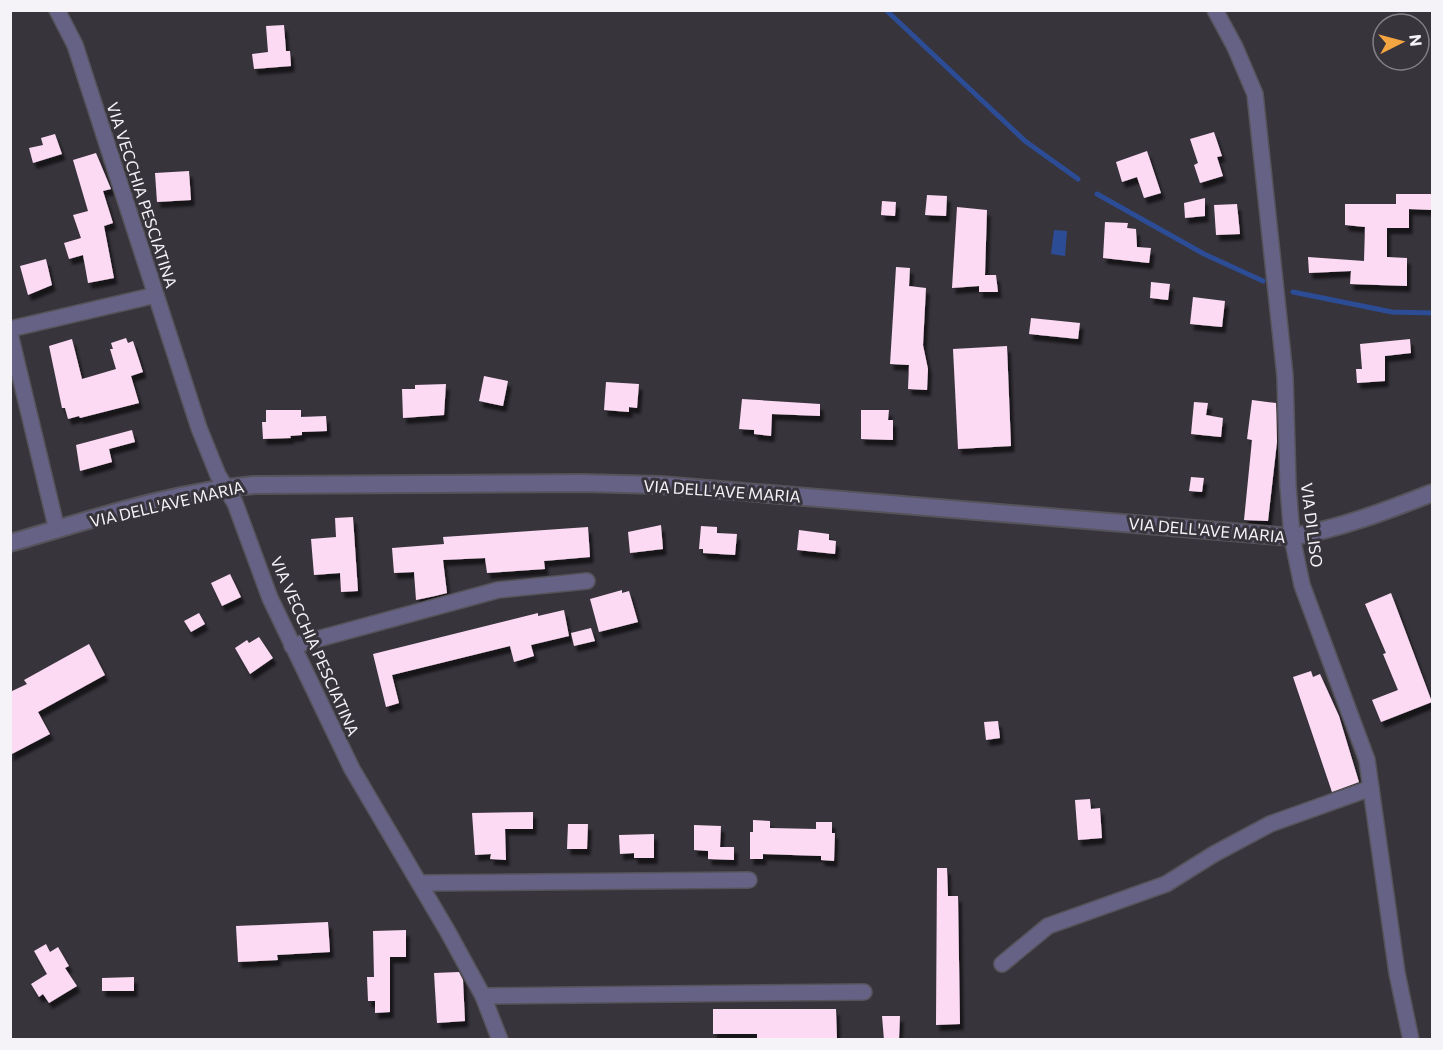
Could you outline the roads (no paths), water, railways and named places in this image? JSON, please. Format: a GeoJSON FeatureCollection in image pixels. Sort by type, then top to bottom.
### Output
{"type":"FeatureCollection","features":[{"type":"Feature","properties":{"kind":"street","name":"VIA VECCHIA PESCIATINA"},"geometry":{"type":"LineString","coordinates":[[57,10],[75,45],[199,428],[218,475],[235,503],[270,598],[352,770],[421,883],[483,996],[500,1040]]}},
{"type":"Feature","properties":{"kind":"street","name":"VIA DI LISO"},"geometry":{"type":"LineString","coordinates":[[1215,10],[1235,47],[1255,94],[1285,376],[1292,537],[1302,585],[1367,760],[1397,973],[1411,1040]]}},
{"type":"Feature","properties":{"kind":"street"},"geometry":{"type":"LineString","coordinates":[[10,329],[156,295]]}},
{"type":"Feature","properties":{"kind":"street"},"geometry":{"type":"LineString","coordinates":[[10,334],[57,530]]}},
{"type":"Feature","properties":{"kind":"street","name":"VIA DELL'AVE MARIA"},"geometry":{"type":"LineString","coordinates":[[10,543],[139,507],[227,487],[320,483],[660,485],[1292,537],[1325,531],[1432,493]]}},
{"type":"Feature","properties":{"kind":"street"},"geometry":{"type":"LineString","coordinates":[[292,646],[498,590],[587,581]]}},
{"type":"Feature","properties":{"kind":"street"},"geometry":{"type":"LineString","coordinates":[[1002,964],[1048,926],[1166,884],[1214,854],[1270,824],[1371,788]]}},
{"type":"Feature","properties":{"kind":"street"},"geometry":{"type":"LineString","coordinates":[[421,883],[749,880]]}},
{"type":"Feature","properties":{"kind":"street"},"geometry":{"type":"LineString","coordinates":[[483,996],[864,992]]}},
{"type":"Feature","properties":{"kind":"water"},"geometry":{"type":"Polygon","coordinates":[[[1054,230],[1067,231],[1065,256],[1051,254],[1054,230]]]}},
{"type":"Feature","properties":{"kind":"waterway"},"geometry":{"type":"LineString","coordinates":[[886,10],[1025,141],[1078,179]]}},
{"type":"Feature","properties":{"kind":"waterway"},"geometry":{"type":"LineString","coordinates":[[1097,194],[1204,254],[1263,281]]}},
{"type":"Feature","properties":{"kind":"waterway"},"geometry":{"type":"LineString","coordinates":[[1293,292],[1392,312],[1432,313]]}}]}
